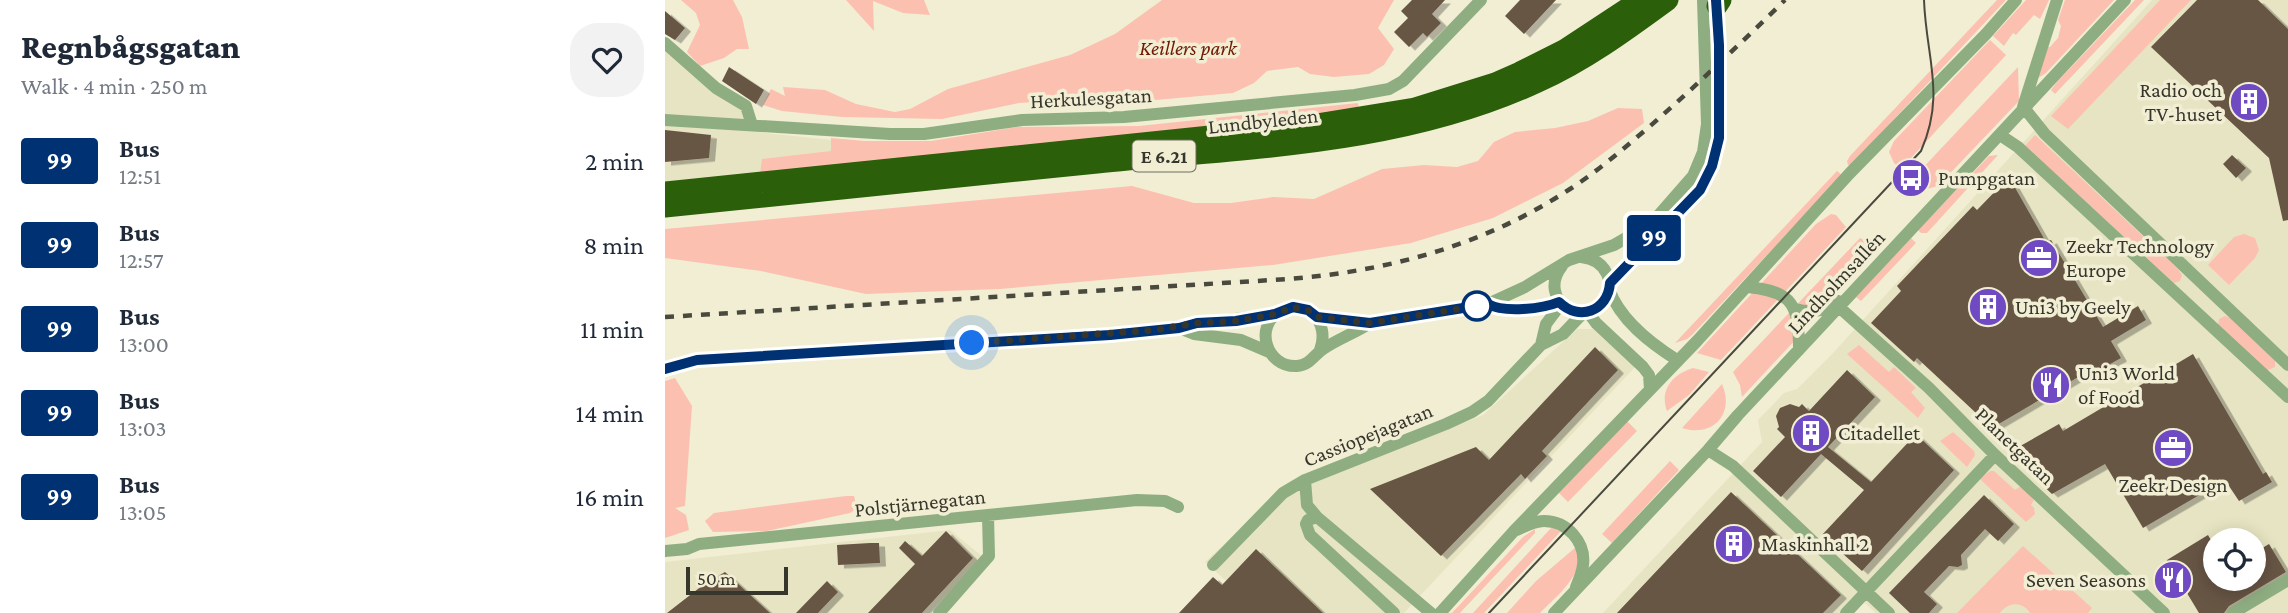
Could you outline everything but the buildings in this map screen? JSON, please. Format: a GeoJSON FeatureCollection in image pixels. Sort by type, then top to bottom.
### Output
{"type":"FeatureCollection","features":[{"type":"Feature","properties":{"kind":"highway","name":"Lundbyleden"},"geometry":{"type":"LineString","coordinates":[[665,192],[1286,128],[1415,108],[1474,90],[1520,72],[1636,10],[1668,0]]}},
{"type":"Feature","properties":{"kind":"highway","name":"Lundbyleden"},"geometry":{"type":"LineString","coordinates":[[665,207],[1304,142],[1406,126],[1471,108],[1531,85],[1596,50],[1636,10]]}},
{"type":"Feature","properties":{"kind":"street","name":"Herkulesgatan"},"geometry":{"type":"LineString","coordinates":[[665,120],[924,134],[1022,120],[1123,117],[1377,92],[1403,81],[1481,0]]}},
{"type":"Feature","properties":{"kind":"street"},"geometry":{"type":"LineString","coordinates":[[1440,613],[1514,531],[1747,287],[1850,173],[2016,0]]}},
{"type":"Feature","properties":{"kind":"street"},"geometry":{"type":"LineString","coordinates":[[2057,0],[2023,111],[2288,365]]}},
{"type":"Feature","properties":{"kind":"street","name":"Lindholmsallén"},"geometry":{"type":"LineString","coordinates":[[1554,613],[2125,0]]}},
{"type":"Feature","properties":{"kind":"street","name":"Cassiopejagatan"},"geometry":{"type":"LineString","coordinates":[[1213,565],[1283,493],[1305,480],[1472,412],[1488,401],[1541,345],[1563,334],[1585,313],[1604,303],[1609,286],[1649,236],[1700,190],[1716,153],[1719,81],[1714,2]]}},
{"type":"Feature","properties":{"kind":"street"},"geometry":{"type":"LineString","coordinates":[[665,43],[708,82],[745,106],[753,125]]}},
{"type":"Feature","properties":{"kind":"street"},"geometry":{"type":"LineString","coordinates":[[2000,135],[2018,147],[2288,397]]}},
{"type":"Feature","properties":{"kind":"street"},"geometry":{"type":"LineString","coordinates":[[1317,317],[1370,323],[1488,304],[1525,287],[1564,263],[1633,236],[1649,236]]}},
{"type":"Feature","properties":{"kind":"street"},"geometry":{"type":"LineString","coordinates":[[1581,257],[1600,264],[1608,276],[1615,303],[1623,315],[1660,349],[1677,360]]}},
{"type":"Feature","properties":{"kind":"street","name":"Cassiopejagatan"},"geometry":{"type":"LineString","coordinates":[[1541,345],[1546,324],[1560,303],[1555,295],[1554,280],[1564,263]]}},
{"type":"Feature","properties":{"kind":"street"},"geometry":{"type":"LineString","coordinates":[[2181,299],[2180,286],[2186,279],[2197,278]]}},
{"type":"Feature","properties":{"kind":"street"},"geometry":{"type":"LineString","coordinates":[[1747,287],[1773,292],[1795,309],[1808,313],[1824,310],[1856,289]]}},
{"type":"Feature","properties":{"kind":"street"},"geometry":{"type":"LineString","coordinates":[[2200,316],[2209,315],[2217,307],[2217,298]]}},
{"type":"Feature","properties":{"kind":"street"},"geometry":{"type":"LineString","coordinates":[[1488,304],[1498,310],[1560,303],[1569,310],[1585,313],[1643,367],[1649,375],[1650,389]]}},
{"type":"Feature","properties":{"kind":"street"},"geometry":{"type":"LineString","coordinates":[[665,369],[697,360],[1110,335],[1179,328],[1197,323],[1236,321],[1275,314],[1293,307],[1308,310],[1317,317],[1324,333],[1320,350]]}},
{"type":"Feature","properties":{"kind":"street","name":"Planetgatan"},"geometry":{"type":"LineString","coordinates":[[1839,307],[1929,388],[1995,455],[2164,613]]}},
{"type":"Feature","properties":{"kind":"street"},"geometry":{"type":"LineString","coordinates":[[1795,309],[1799,323],[1799,350]]}},
{"type":"Feature","properties":{"kind":"street"},"geometry":{"type":"LineString","coordinates":[[1269,352],[1266,330],[1275,314]]}},
{"type":"Feature","properties":{"kind":"street"},"geometry":{"type":"LineString","coordinates":[[1179,328],[1194,334],[1241,340],[1269,352],[1280,363],[1295,366],[1310,362],[1320,350],[1370,323]]}},
{"type":"Feature","properties":{"kind":"street"},"geometry":{"type":"LineString","coordinates":[[1720,436],[1733,466]]}},
{"type":"Feature","properties":{"kind":"street"},"geometry":{"type":"LineString","coordinates":[[1708,450],[1733,466],[1889,613]]}},
{"type":"Feature","properties":{"kind":"street"},"geometry":{"type":"LineString","coordinates":[[1846,613],[1995,455]]}},
{"type":"Feature","properties":{"kind":"street"},"geometry":{"type":"LineString","coordinates":[[1305,480],[1307,505],[1341,543],[1356,550],[1431,613]]}},
{"type":"Feature","properties":{"kind":"street","name":"Polstjärnegatan"},"geometry":{"type":"LineString","coordinates":[[665,551],[687,549],[699,544],[1137,500],[1165,501],[1178,507]]}},
{"type":"Feature","properties":{"kind":"street"},"geometry":{"type":"LineString","coordinates":[[939,613],[989,556],[988,516]]}},
{"type":"Feature","properties":{"kind":"street"},"geometry":{"type":"LineString","coordinates":[[1317,517],[1308,520],[1307,531],[1394,613]]}},
{"type":"Feature","properties":{"kind":"street","name":"Lindholmsallén"},"geometry":{"type":"LineString","coordinates":[[1514,531],[1542,521],[1564,526],[1580,541],[1583,567],[1575,590]]}},
{"type":"Feature","properties":{"kind":"street"},"geometry":{"type":"LineString","coordinates":[[1327,551],[1336,553],[1341,543]]}},
{"type":"Feature","properties":{"kind":"street"},"geometry":{"type":"LineString","coordinates":[[1341,543],[1339,555],[1342,565]]}},
{"type":"Feature","properties":{"kind":"street"},"geometry":{"type":"LineString","coordinates":[[2233,613],[2288,580]]}},
{"type":"Feature","properties":{"kind":"shaded area"},"geometry":{"type":"Polygon","coordinates":[[[2152,0],[2288,0],[2288,613],[1876,613],[1856,595],[1839,613],[1603,613],[1762,442],[1758,420],[1784,393],[1797,389],[1834,352],[2152,0]]]}},
{"type":"Feature","properties":{"kind":"shaded area"},"geometry":{"type":"Polygon","coordinates":[[[665,48],[744,109],[745,131],[842,141],[845,167],[665,184],[665,48]]]}},
{"type":"Feature","properties":{"kind":"shaded area"},"geometry":{"type":"Polygon","coordinates":[[[1577,329],[1593,329],[1635,367],[1404,613],[1262,613],[1205,562],[1274,499],[1483,415],[1577,329]]]}},
{"type":"Feature","properties":{"kind":"shaded area"},"geometry":{"type":"Polygon","coordinates":[[[950,530],[983,557],[929,613],[665,613],[665,562],[950,530]]]}},
{"type":"Feature","properties":{"kind":"green space"},"geometry":{"type":"Polygon","coordinates":[[[681,0],[733,0],[742,17],[749,49],[737,49],[724,58],[700,66],[687,52],[700,25],[696,13],[681,0]]]}},
{"type":"Feature","properties":{"kind":"green space"},"geometry":{"type":"Polygon","coordinates":[[[846,0],[924,0],[930,15],[903,13],[873,1],[874,31],[846,0]]]}},
{"type":"Feature","properties":{"kind":"green space","name":"Keillers park"},"geometry":{"type":"Polygon","coordinates":[[[1162,0],[1394,0],[1378,28],[1394,49],[1384,65],[1369,74],[1334,77],[1310,74],[1298,67],[1267,71],[1254,83],[1233,93],[1093,102],[1086,93],[1068,100],[1019,103],[942,119],[842,117],[782,111],[763,105],[771,89],[785,96],[783,87],[825,90],[856,104],[895,112],[910,109],[948,89],[1070,55],[1115,34],[1162,0]]]}},
{"type":"Feature","properties":{"kind":"green space"},"geometry":{"type":"Polygon","coordinates":[[[1997,0],[2006,0],[1850,166],[1848,165],[1850,156],[1997,0]]]}},
{"type":"Feature","properties":{"kind":"green space"},"geometry":{"type":"Polygon","coordinates":[[[2026,0],[2049,0],[2040,19],[2034,15],[2016,35],[2013,33],[2004,46],[1993,36],[2026,0]]]}},
{"type":"Feature","properties":{"kind":"green space"},"geometry":{"type":"Polygon","coordinates":[[[2065,0],[2114,0],[2046,73],[2038,78],[2048,47],[2058,38],[2061,26],[2058,20],[2065,0]]]}},
{"type":"Feature","properties":{"kind":"green space"},"geometry":{"type":"Polygon","coordinates":[[[2135,0],[2144,0],[2055,94],[2051,90],[2057,82],[2135,0]]]}},
{"type":"Feature","properties":{"kind":"green space"},"geometry":{"type":"Polygon","coordinates":[[[2160,0],[2191,0],[2068,129],[2051,116],[2160,0]]]}},
{"type":"Feature","properties":{"kind":"green space"},"geometry":{"type":"Polygon","coordinates":[[[1990,40],[2006,55],[1900,168],[1894,163],[1889,152],[1894,141],[1990,40]]]}},
{"type":"Feature","properties":{"kind":"green space"},"geometry":{"type":"Polygon","coordinates":[[[2018,67],[2019,101],[1938,186],[1926,189],[1920,185],[1917,174],[2018,67]]]}},
{"type":"Feature","properties":{"kind":"green space"},"geometry":{"type":"Polygon","coordinates":[[[1358,103],[1359,110],[760,174],[762,159],[831,151],[831,138],[931,141],[1017,127],[1139,126],[1358,103]]]}},
{"type":"Feature","properties":{"kind":"green space"},"geometry":{"type":"Polygon","coordinates":[[[1618,108],[1642,109],[1644,123],[1563,183],[1493,218],[1411,243],[1273,265],[1000,289],[866,294],[761,271],[665,258],[665,229],[1132,186],[1194,203],[1231,203],[1273,197],[1314,199],[1382,169],[1424,165],[1457,167],[1478,161],[1494,142],[1515,132],[1588,121],[1618,108]]]}},
{"type":"Feature","properties":{"kind":"green space"},"geometry":{"type":"Polygon","coordinates":[[[2035,135],[2178,269],[2182,275],[2180,281],[2174,283],[2025,146],[2035,135]]]}},
{"type":"Feature","properties":{"kind":"green space"},"geometry":{"type":"Polygon","coordinates":[[[1998,155],[1927,233],[1918,230],[1989,156],[1998,155]]]}},
{"type":"Feature","properties":{"kind":"green space"},"geometry":{"type":"Polygon","coordinates":[[[1837,171],[1842,175],[1692,335],[1675,343],[1837,171]]]}},
{"type":"Feature","properties":{"kind":"green space"},"geometry":{"type":"Polygon","coordinates":[[[1831,214],[1836,215],[1846,227],[1721,360],[1697,353],[1816,224],[1831,214]]]}},
{"type":"Feature","properties":{"kind":"green space"},"geometry":{"type":"Polygon","coordinates":[[[2244,234],[2255,238],[2259,250],[2255,258],[2229,285],[2208,265],[2234,237],[2244,234]]]}},
{"type":"Feature","properties":{"kind":"green space"},"geometry":{"type":"Polygon","coordinates":[[[1860,238],[1870,249],[1866,264],[1742,397],[1740,385],[1733,372],[1860,238]]]}},
{"type":"Feature","properties":{"kind":"green space"},"geometry":{"type":"Polygon","coordinates":[[[1911,238],[1916,243],[1861,301],[1856,297],[1911,238]]]}},
{"type":"Feature","properties":{"kind":"green space"},"geometry":{"type":"Polygon","coordinates":[[[2225,316],[2231,318],[2275,360],[2275,367],[2266,371],[2218,326],[2219,319],[2225,316]]]}},
{"type":"Feature","properties":{"kind":"green space"},"geometry":{"type":"Polygon","coordinates":[[[1859,345],[1889,372],[1894,367],[1916,388],[1911,392],[1925,408],[1918,418],[1847,354],[1859,345]]]}},
{"type":"Feature","properties":{"kind":"green space"},"geometry":{"type":"Polygon","coordinates":[[[1693,368],[1709,372],[1689,395],[1667,411],[1665,396],[1669,384],[1679,374],[1693,368]]]}},
{"type":"Feature","properties":{"kind":"green space"},"geometry":{"type":"Polygon","coordinates":[[[675,378],[692,406],[685,506],[675,508],[686,515],[689,530],[665,538],[665,381],[675,378]]]}},
{"type":"Feature","properties":{"kind":"green space"},"geometry":{"type":"Polygon","coordinates":[[[1722,384],[1726,405],[1719,421],[1703,430],[1682,428],[1722,384]]]}},
{"type":"Feature","properties":{"kind":"green space"},"geometry":{"type":"Polygon","coordinates":[[[1626,420],[1637,431],[1568,502],[1558,492],[1626,420]]]}},
{"type":"Feature","properties":{"kind":"green space"},"geometry":{"type":"Polygon","coordinates":[[[1953,432],[1974,451],[1975,455],[1967,467],[1940,441],[1953,432]]]}},
{"type":"Feature","properties":{"kind":"green space"},"geometry":{"type":"Polygon","coordinates":[[[1670,461],[1679,470],[1612,543],[1602,534],[1670,461]]]}},
{"type":"Feature","properties":{"kind":"green space"},"geometry":{"type":"Polygon","coordinates":[[[1994,471],[2015,490],[2021,486],[2034,500],[2031,505],[2035,514],[2026,522],[1981,480],[1980,478],[1994,471]]]}},
{"type":"Feature","properties":{"kind":"green space"},"geometry":{"type":"Polygon","coordinates":[[[854,496],[857,508],[850,513],[767,531],[713,532],[705,521],[714,513],[854,496]]]}},
{"type":"Feature","properties":{"kind":"green space"},"geometry":{"type":"Polygon","coordinates":[[[1551,528],[1561,531],[1484,613],[1473,613],[1551,528]]]}},
{"type":"Feature","properties":{"kind":"green space"},"geometry":{"type":"Polygon","coordinates":[[[1535,529],[1535,533],[1460,613],[1452,613],[1523,537],[1535,529]]]}},
{"type":"Feature","properties":{"kind":"green space"},"geometry":{"type":"Polygon","coordinates":[[[2023,546],[2092,608],[2088,613],[2030,613],[2023,606],[2015,604],[2000,613],[1957,613],[2023,546]]]}},
{"type":"Feature","properties":{"kind":"green space"},"geometry":{"type":"Polygon","coordinates":[[[1576,547],[1578,557],[1574,575],[1540,613],[1507,613],[1536,581],[1576,547]]]}},
{"type":"Feature","properties":{"kind":"tram line"},"geometry":{"type":"LineString","coordinates":[[1489,613],[1921,151],[1932,112],[1933,93],[1924,0]]}},
{"type":"Feature","properties":{"kind":"railway"},"geometry":{"type":"LineString","coordinates":[[665,317],[1289,279],[1363,269],[1435,252],[1504,226],[1538,209],[1591,175],[1667,112],[1785,0]]}},
{"type":"Feature","properties":{"kind":"bus line","name":"99"},"geometry":{"type":"LineString","coordinates":[[665,369],[697,360],[1110,335],[1179,328],[1197,323],[1236,321],[1275,314],[1293,307],[1314,312],[1317,317],[1370,323],[1488,304],[1498,310],[1549,306],[1559,302],[1569,310],[1579,313],[1597,309],[1604,303],[1610,283],[1700,190],[1712,166],[1719,138],[1716,0]]}},
{"type":"Feature","properties":{"kind":"place","name":"Radio och TV-huset"},"geometry":{"type":"Point","coordinates":[2249,102]}},
{"type":"Feature","properties":{"kind":"place","name":"Pumpgatan"},"geometry":{"type":"Point","coordinates":[1911,178]}},
{"type":"Feature","properties":{"kind":"place","name":"Zeekr Technology Europe"},"geometry":{"type":"Point","coordinates":[2039,258]}},
{"type":"Feature","properties":{"kind":"place","name":"Uni3 by Geely"},"geometry":{"type":"Point","coordinates":[1988,307]}},
{"type":"Feature","properties":{"kind":"place","name":"Uni3 World of Food"},"geometry":{"type":"Point","coordinates":[2051,385]}},
{"type":"Feature","properties":{"kind":"place","name":"Citadellet"},"geometry":{"type":"Point","coordinates":[1811,433]}},
{"type":"Feature","properties":{"kind":"place","name":"Zeekr Design"},"geometry":{"type":"Point","coordinates":[2173,448]}},
{"type":"Feature","properties":{"kind":"place","name":"Maskinhall 2"},"geometry":{"type":"Point","coordinates":[1734,544]}},
{"type":"Feature","properties":{"kind":"place","name":"Seven Seasons"},"geometry":{"type":"Point","coordinates":[2173,580]}},
{"type":"Feature","properties":{"kind":"route"},"geometry":{"type":"LineString","coordinates":[[972,343],[1179,328],[1197,323],[1236,321],[1275,314],[1293,307],[1314,312],[1317,317],[1370,323],[1477,306]]}}]}
